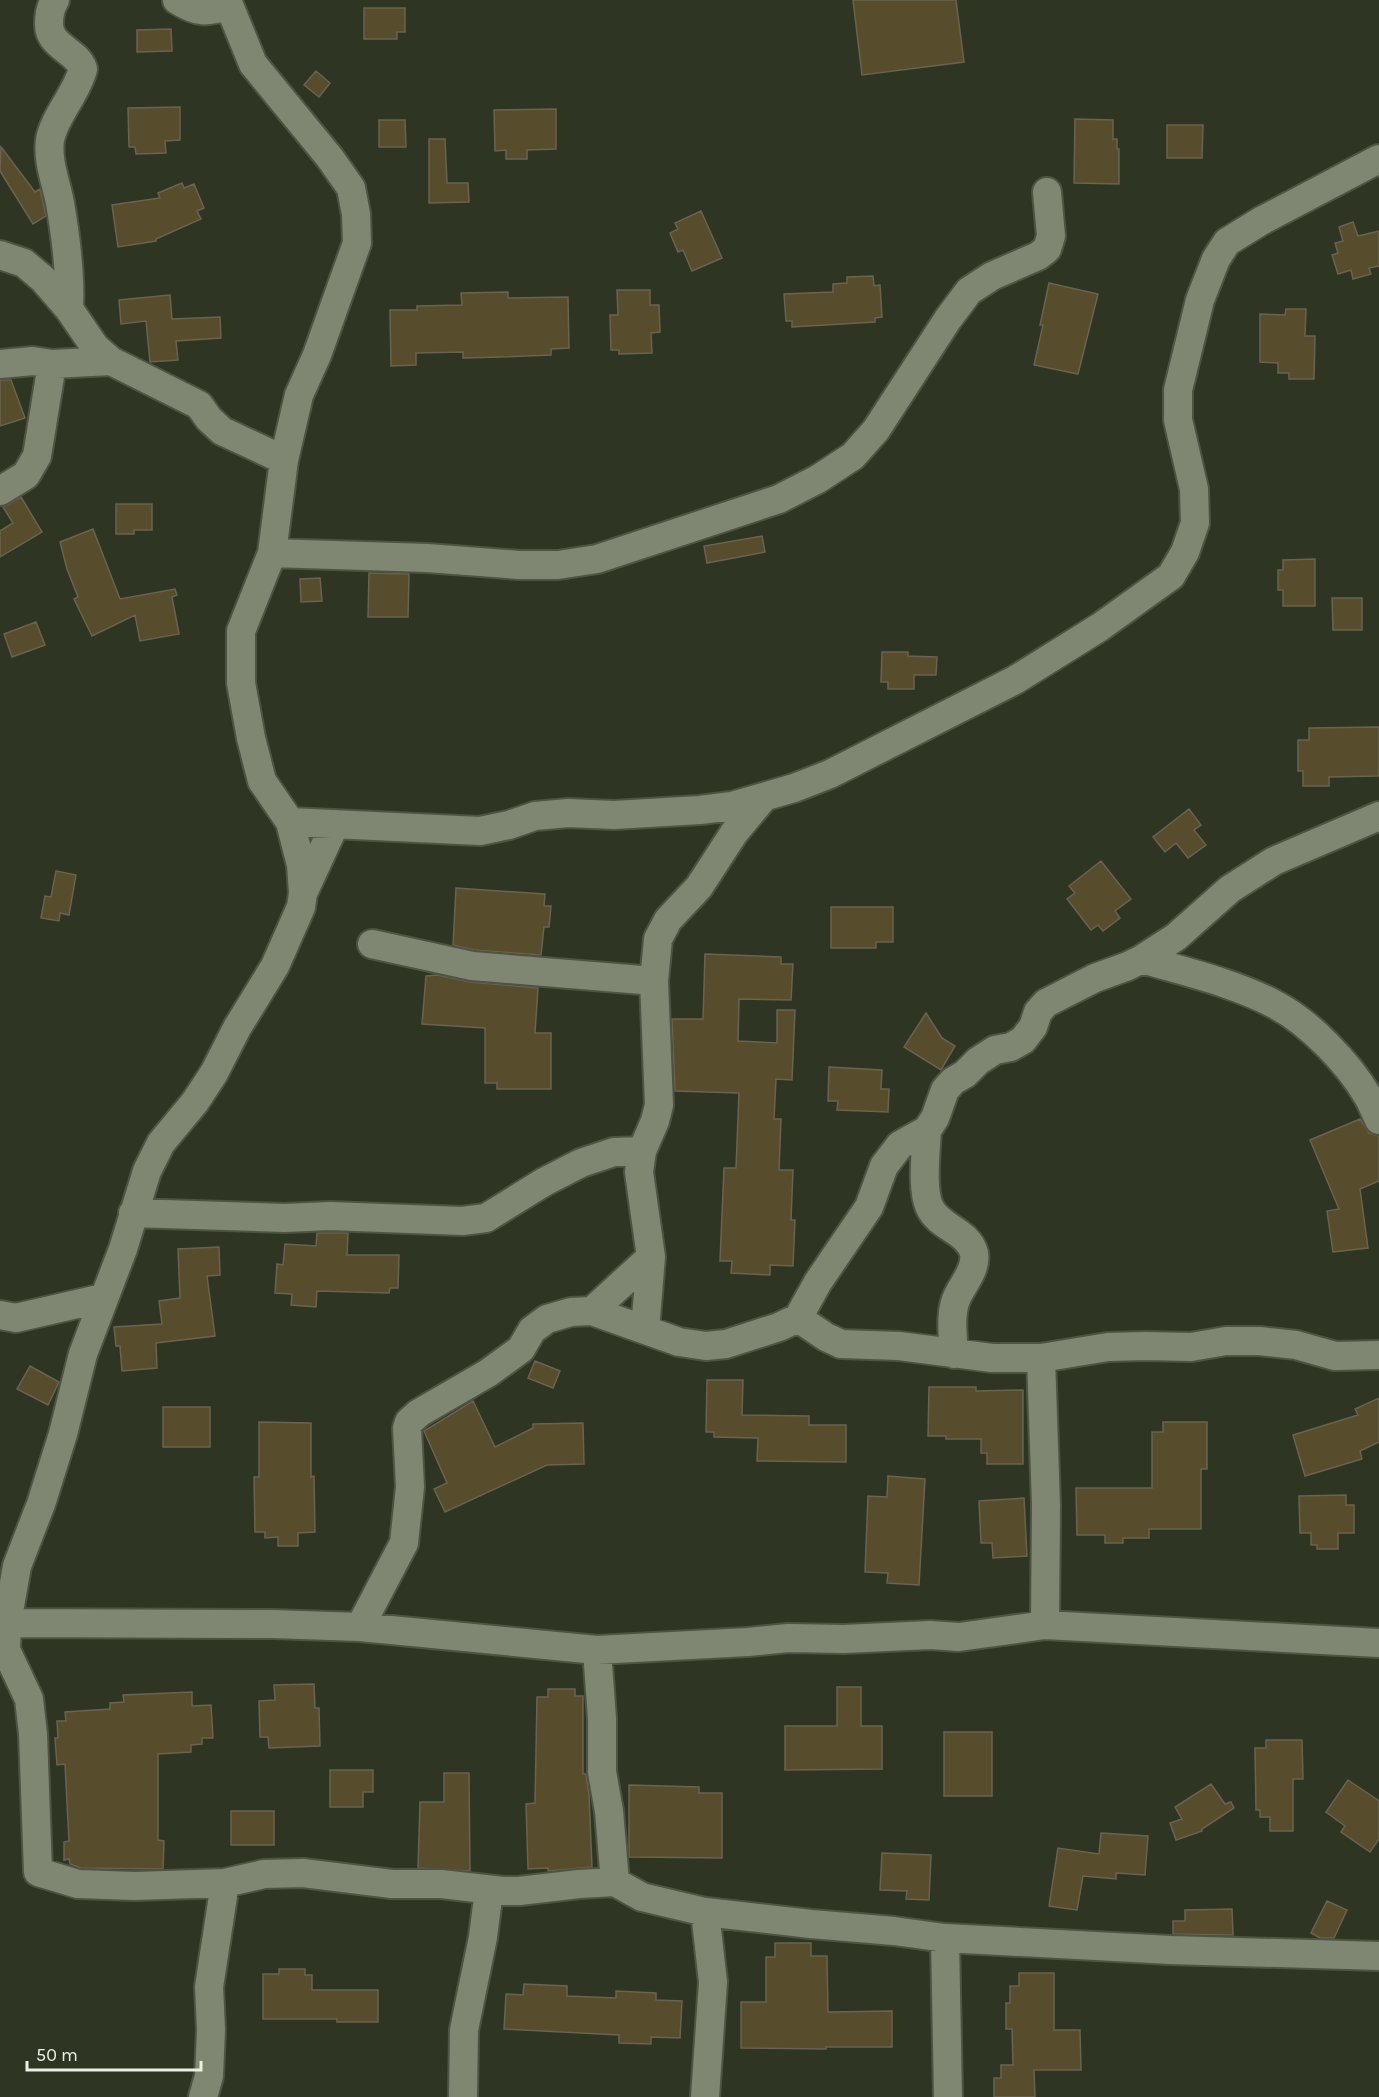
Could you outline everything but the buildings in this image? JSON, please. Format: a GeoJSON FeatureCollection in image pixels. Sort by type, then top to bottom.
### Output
{"type":"FeatureCollection","features":[{"type":"Feature","properties":{"kind":"street"},"geometry":{"type":"LineString","coordinates":[[55,0],[50,12],[49,29],[54,40],[81,61],[83,69],[73,94],[50,137],[49,156],[60,201],[71,280],[69,309]]}},
{"type":"Feature","properties":{"kind":"street"},"geometry":{"type":"LineString","coordinates":[[177,0],[192,9],[210,11],[228,2],[253,64],[330,158],[351,188],[356,214],[357,243],[317,354],[299,395],[284,460],[272,553],[241,632],[241,683],[251,738],[262,781],[290,822],[301,866],[303,893],[301,907],[275,966],[237,1028],[214,1072],[195,1102],[161,1143],[147,1171],[123,1249],[83,1354],[63,1434],[41,1504],[17,1566],[4,1623],[6,1650],[28,1699],[33,1734],[38,1872],[78,1884],[135,1886],[225,1883],[264,1874],[303,1873],[392,1884],[441,1884],[519,1891],[615,1882],[642,1897],[705,1912],[945,1938],[1171,1950],[1379,1956]]}},
{"type":"Feature","properties":{"kind":"street"},"geometry":{"type":"LineString","coordinates":[[290,822],[480,831],[509,825],[535,816],[700,810],[732,806],[794,788],[830,774],[1015,680],[1100,627],[1171,576],[1185,552],[1195,522],[1194,489],[1178,420],[1178,390],[1200,300],[1216,260],[1227,242],[1379,159]]}},
{"type":"Feature","properties":{"kind":"street"},"geometry":{"type":"LineString","coordinates":[[272,553],[558,565],[597,559],[779,499],[818,479],[853,456],[876,430],[948,319],[969,291],[992,276],[1038,256],[1047,249],[1051,236],[1047,192]]}},
{"type":"Feature","properties":{"kind":"street"},"geometry":{"type":"LineString","coordinates":[[0,255],[24,263],[43,279],[69,309],[95,347],[111,362],[199,405],[222,431],[284,460]]}},
{"type":"Feature","properties":{"kind":"street"},"geometry":{"type":"LineString","coordinates":[[0,364],[33,361],[52,364],[111,362]]}},
{"type":"Feature","properties":{"kind":"street"},"geometry":{"type":"LineString","coordinates":[[0,491],[26,475],[37,456],[52,364]]}},
{"type":"Feature","properties":{"kind":"street"},"geometry":{"type":"LineString","coordinates":[[645,1330],[651,1257],[639,1172],[642,1151],[659,1105],[654,981],[658,939],[668,920],[699,888],[734,833],[763,798]]}},
{"type":"Feature","properties":{"kind":"street"},"geometry":{"type":"LineString","coordinates":[[700,810],[723,851]]}},
{"type":"Feature","properties":{"kind":"street"},"geometry":{"type":"LineString","coordinates":[[360,1627],[404,1543],[410,1486],[407,1428],[409,1422],[418,1413],[489,1373],[521,1349],[532,1330],[547,1319],[571,1312],[592,1311],[679,1342],[706,1346],[726,1344],[779,1327],[798,1318],[818,1282],[869,1206],[884,1166],[900,1146],[927,1130],[935,1118],[945,1090],[978,1060],[995,1050],[1011,1047],[1023,1040],[1033,1027],[1038,1012],[1046,1003],[1095,978],[1128,966],[1176,937],[1230,889],[1274,861],[1379,816]]}},
{"type":"Feature","properties":{"kind":"street"},"geometry":{"type":"LineString","coordinates":[[303,893],[335,824]]}},
{"type":"Feature","properties":{"kind":"street"},"geometry":{"type":"LineString","coordinates":[[1176,937],[1180,957],[1187,972]]}},
{"type":"Feature","properties":{"kind":"street"},"geometry":{"type":"LineString","coordinates":[[372,944],[472,966],[654,981]]}},
{"type":"Feature","properties":{"kind":"street"},"geometry":{"type":"LineString","coordinates":[[1142,958],[1237,989],[1277,1006],[1300,1022],[1347,1067],[1368,1096],[1379,1120]]}},
{"type":"Feature","properties":{"kind":"street"},"geometry":{"type":"LineString","coordinates":[[927,1130],[926,1186],[930,1208],[943,1223],[968,1239],[974,1254],[974,1264],[956,1298],[953,1317],[954,1354]]}},
{"type":"Feature","properties":{"kind":"street"},"geometry":{"type":"LineString","coordinates":[[134,1214],[285,1218],[330,1216],[462,1221],[486,1218],[580,1163],[614,1152],[642,1151]]}},
{"type":"Feature","properties":{"kind":"street"},"geometry":{"type":"LineString","coordinates":[[592,1311],[651,1257]]}},
{"type":"Feature","properties":{"kind":"street"},"geometry":{"type":"LineString","coordinates":[[0,1315],[16,1318],[103,1298]]}},
{"type":"Feature","properties":{"kind":"street"},"geometry":{"type":"LineString","coordinates":[[798,1318],[841,1344],[899,1346],[992,1358],[1041,1358],[1108,1347],[1191,1347],[1226,1341],[1259,1341],[1296,1345],[1335,1356],[1379,1355]]}},
{"type":"Feature","properties":{"kind":"street"},"geometry":{"type":"LineString","coordinates":[[1041,1358],[1046,1505],[1045,1625]]}},
{"type":"Feature","properties":{"kind":"street"},"geometry":{"type":"LineString","coordinates":[[4,1623],[272,1624],[360,1627],[597,1650],[788,1638],[843,1640],[930,1635],[959,1637],[1045,1625],[1379,1643]]}},
{"type":"Feature","properties":{"kind":"street"},"geometry":{"type":"LineString","coordinates":[[597,1650],[602,1719],[602,1772],[609,1811],[615,1882]]}},
{"type":"Feature","properties":{"kind":"street"},"geometry":{"type":"LineString","coordinates":[[203,2097],[209,2076],[211,2030],[209,1987],[225,1883]]}},
{"type":"Feature","properties":{"kind":"street"},"geometry":{"type":"LineString","coordinates":[[463,2097],[464,2030],[483,1937],[489,1890]]}},
{"type":"Feature","properties":{"kind":"street"},"geometry":{"type":"LineString","coordinates":[[705,1912],[713,1982],[705,2097]]}},
{"type":"Feature","properties":{"kind":"street"},"geometry":{"type":"LineString","coordinates":[[945,1938],[948,2097]]}}]}
